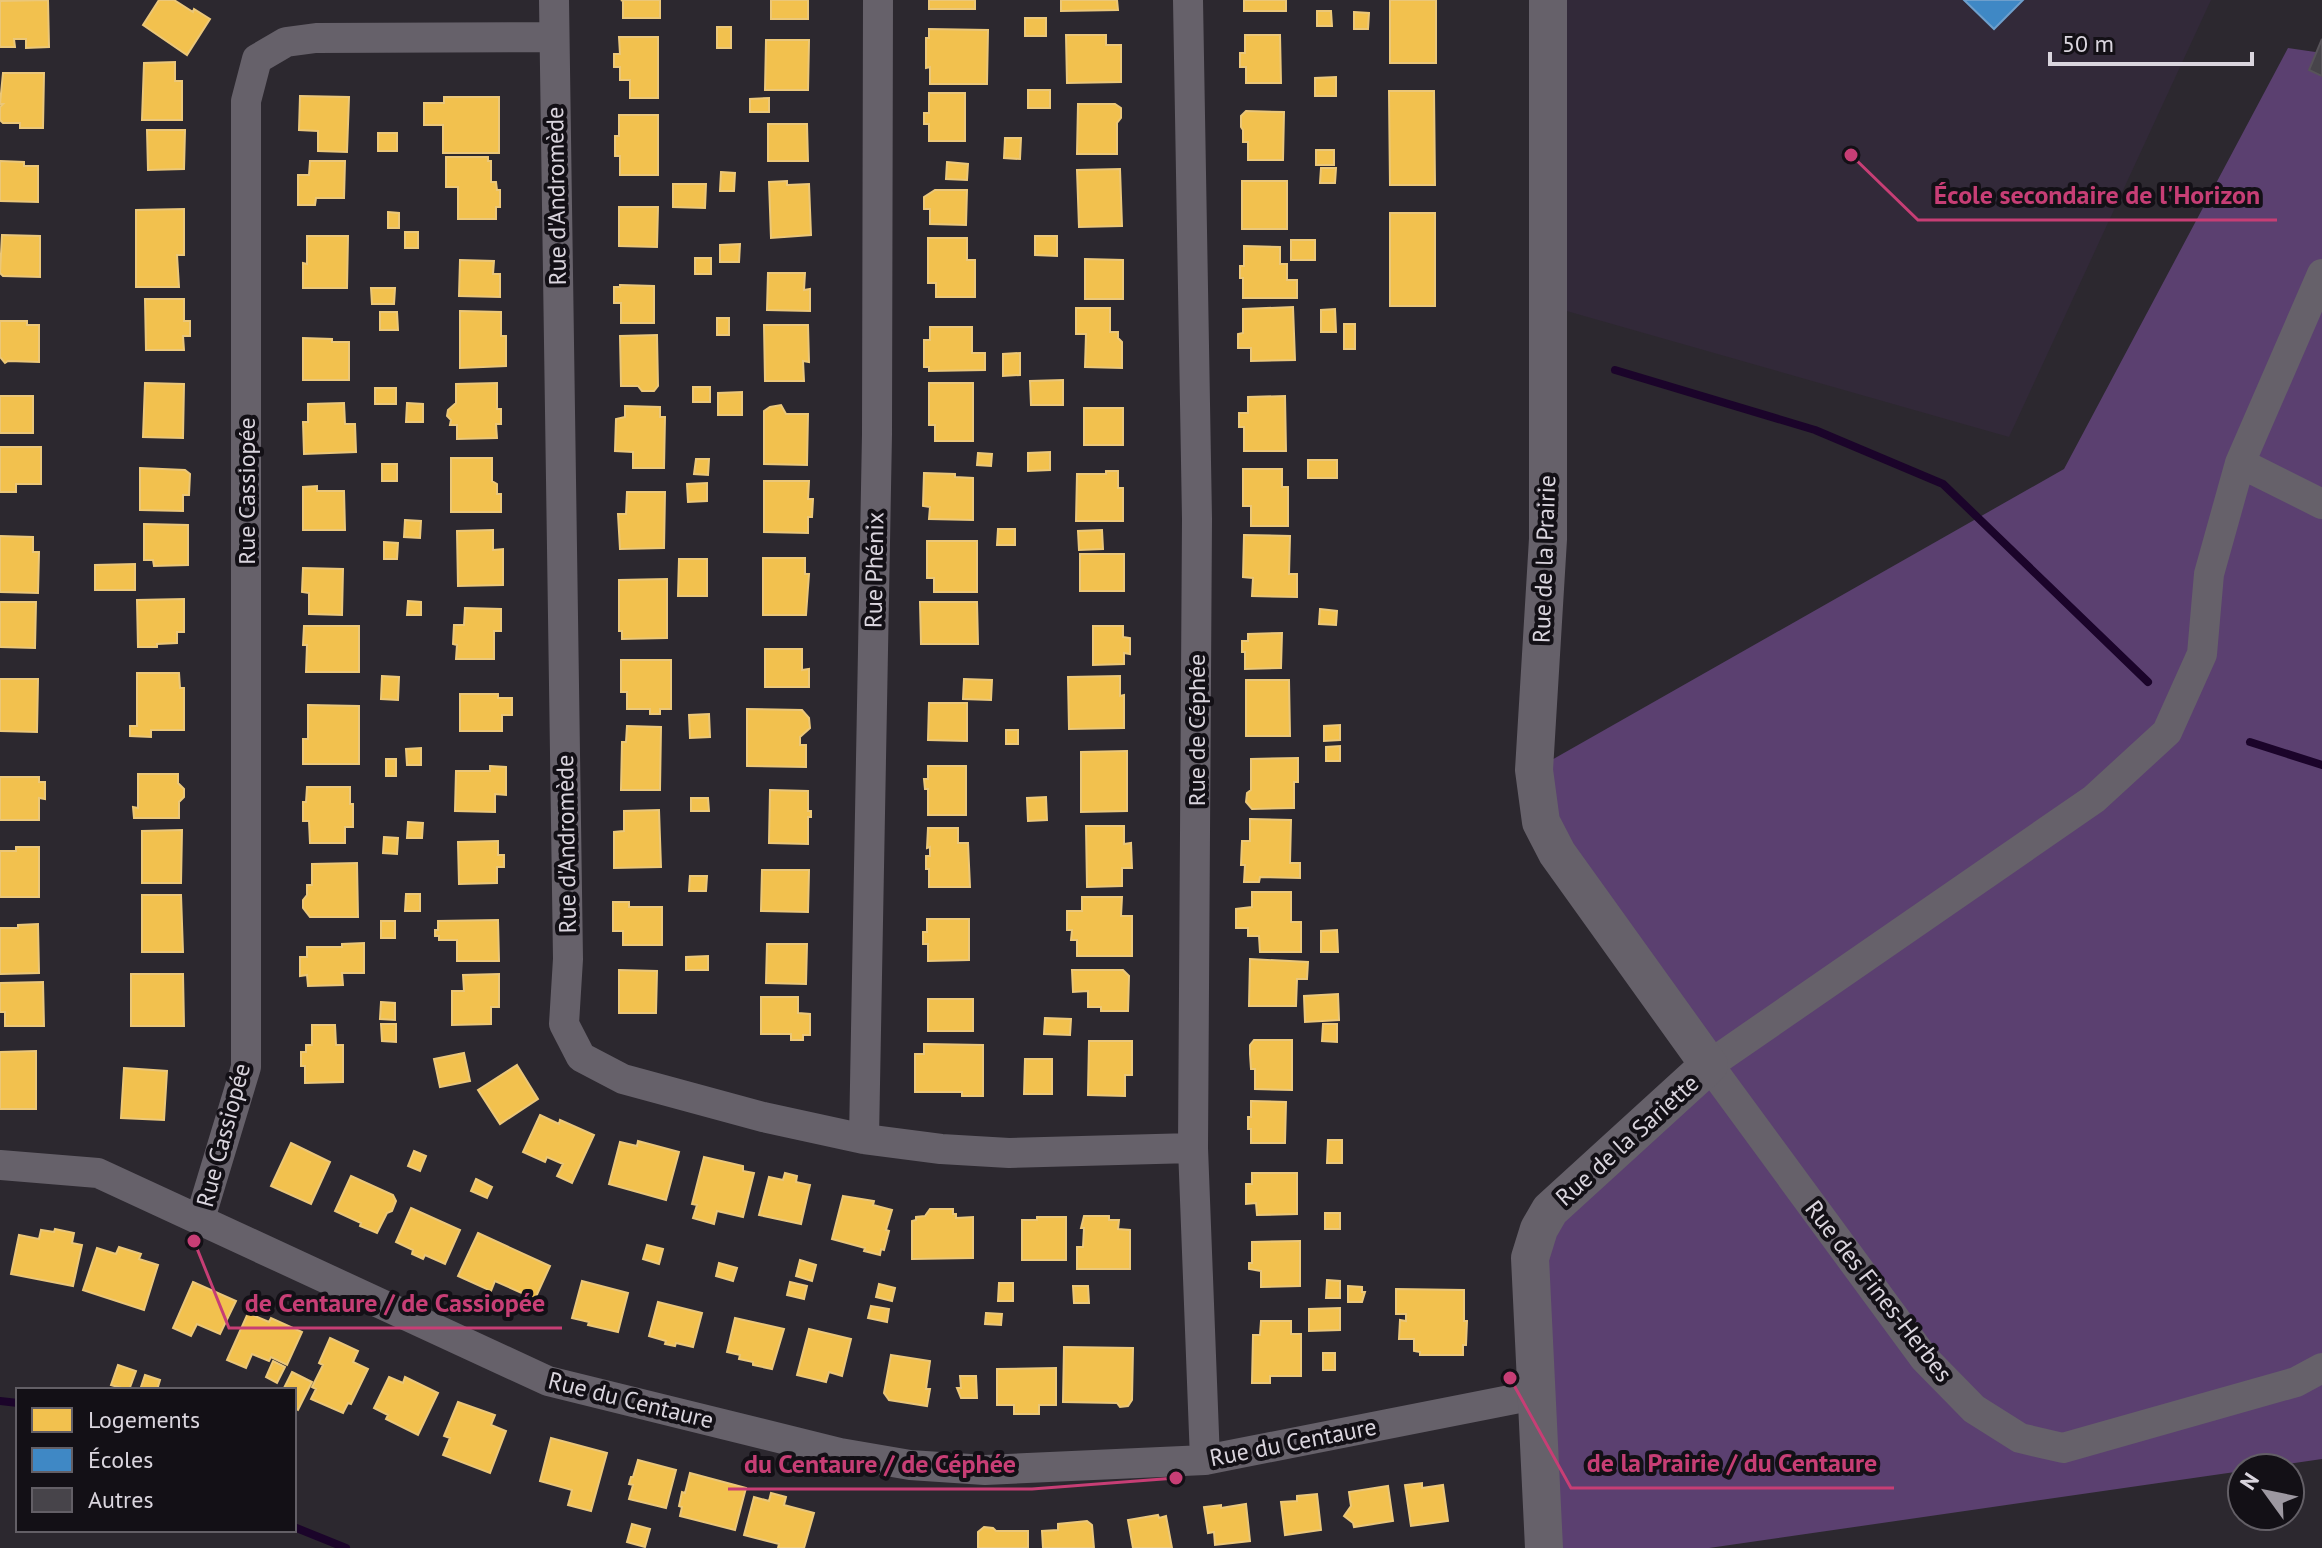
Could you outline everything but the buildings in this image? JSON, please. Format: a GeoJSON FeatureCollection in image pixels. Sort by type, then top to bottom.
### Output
{"type":"FeatureCollection","features":[{"type":"Feature","properties":{"kind":"street","name":"Rue d'Andromède"},"geometry":{"type":"LineString","coordinates":[[554,0],[568,959],[564,1024],[581,1057],[623,1079],[763,1117],[864,1139],[941,1149],[1009,1153],[1193,1148]]}},
{"type":"Feature","properties":{"kind":"street","name":"Rue Phénix"},"geometry":{"type":"LineString","coordinates":[[864,1139],[877,434],[878,0]]}},
{"type":"Feature","properties":{"kind":"street","name":"Rue de Céphée"},"geometry":{"type":"LineString","coordinates":[[1188,0],[1197,519],[1193,1148],[1205,1460]]}},
{"type":"Feature","properties":{"kind":"street","name":"Rue de la Prairie"},"geometry":{"type":"LineString","coordinates":[[1548,0],[1548,539],[1534,770],[1541,822],[1557,853],[1709,1065]]}},
{"type":"Feature","properties":{"kind":"street","name":"Rue Cassiopée"},"geometry":{"type":"LineString","coordinates":[[200,1219],[246,1067],[246,101],[257,59],[286,42],[316,38],[554,37]]}},
{"type":"Feature","properties":{"kind":"street"},"geometry":{"type":"LineString","coordinates":[[1709,1065],[2094,799],[2167,732],[2202,654],[2209,574],[2240,463],[2322,274]]}},
{"type":"Feature","properties":{"kind":"street"},"geometry":{"type":"LineString","coordinates":[[2240,463],[2322,504]]}},
{"type":"Feature","properties":{"kind":"street","name":"Rue des Fines-Herbes"},"geometry":{"type":"LineString","coordinates":[[1709,1065],[1924,1358],[1974,1409],[2020,1438],[2063,1448],[2296,1382],[2322,1368]]}},
{"type":"Feature","properties":{"kind":"street","name":"Rue de la Sariette"},"geometry":{"type":"LineString","coordinates":[[1544,1548],[1530,1258],[1539,1229],[1550,1210],[1709,1065]]}},
{"type":"Feature","properties":{"kind":"street","name":"Rue du Centaure"},"geometry":{"type":"LineString","coordinates":[[0,1165],[98,1173],[548,1381],[840,1453],[910,1465],[985,1470],[1205,1460],[1535,1395]]}},
{"type":"Feature","properties":{"kind":"shaded area"},"geometry":{"type":"Polygon","coordinates":[[[1562,0],[2211,0],[2009,437],[1563,310],[1562,0]]]}},
{"type":"Feature","properties":{"kind":"shaded area"},"geometry":{"type":"Polygon","coordinates":[[[2288,48],[2322,53],[2322,1459],[2306,1461],[2306,1452],[2226,1452],[2226,1473],[1709,1548],[1544,1548],[1539,1229],[1709,1065],[1557,853],[1534,770],[2064,469],[2288,48]]]}},
{"type":"Feature","properties":{"kind":"waterway"},"geometry":{"type":"LineString","coordinates":[[1615,370],[1815,430],[1943,484],[2148,682]]}},
{"type":"Feature","properties":{"kind":"waterway"},"geometry":{"type":"LineString","coordinates":[[2250,742],[2322,765]]}},
{"type":"Feature","properties":{"kind":"waterway"},"geometry":{"type":"LineString","coordinates":[[0,1401],[16,1403]]}},
{"type":"Feature","properties":{"kind":"waterway"},"geometry":{"type":"LineString","coordinates":[[296,1528],[346,1548]]}},
{"type":"Feature","properties":{"kind":"place","name":"École secondaire de l'Horizon"},"geometry":{"type":"Point","coordinates":[1851,155]}},
{"type":"Feature","properties":{"kind":"place","name":"de Centaure / de Cassiopée"},"geometry":{"type":"Point","coordinates":[194,1241]}},
{"type":"Feature","properties":{"kind":"place","name":"de la Prairie / du Centaure"},"geometry":{"type":"Point","coordinates":[1510,1378]}},
{"type":"Feature","properties":{"kind":"place","name":"du Centaure / de Céphée"},"geometry":{"type":"Point","coordinates":[1176,1478]}}]}
